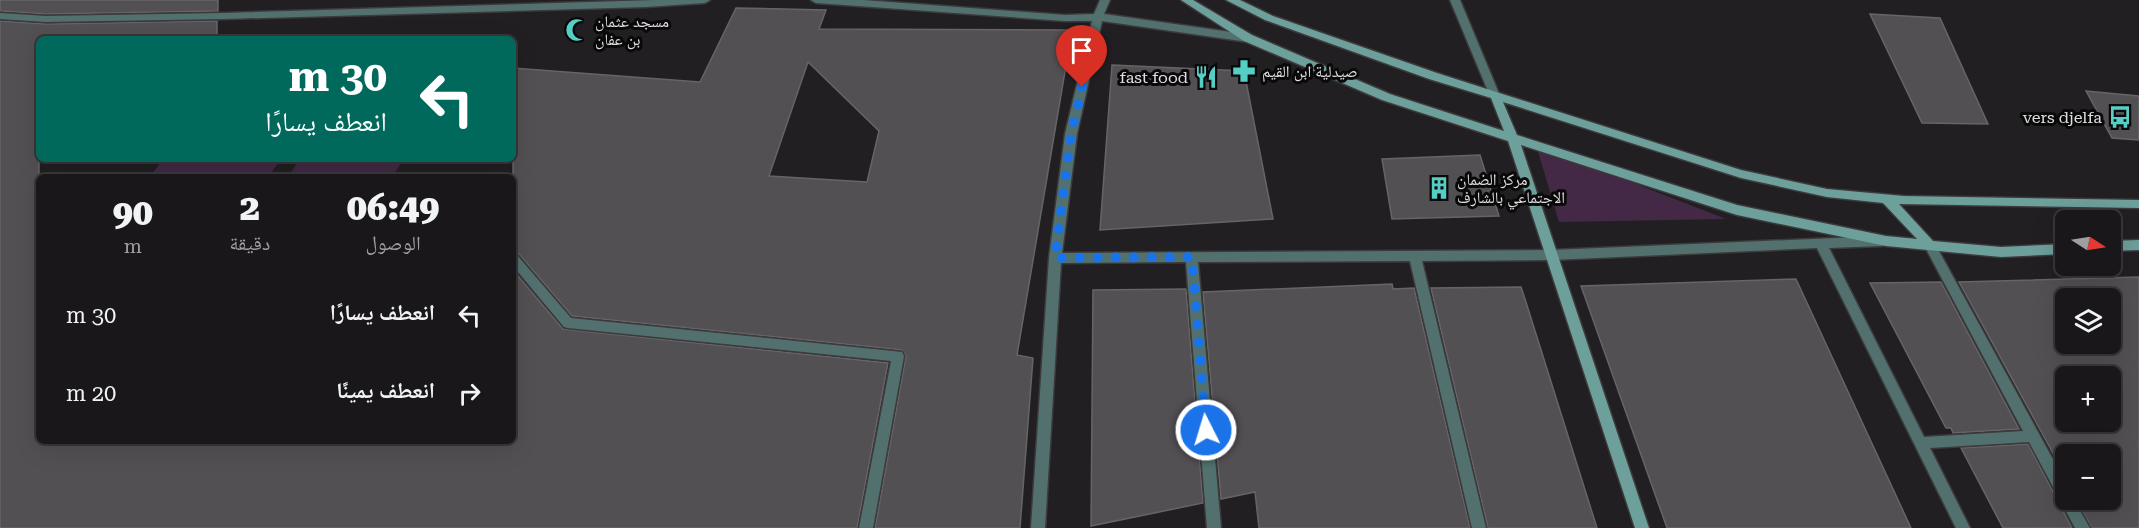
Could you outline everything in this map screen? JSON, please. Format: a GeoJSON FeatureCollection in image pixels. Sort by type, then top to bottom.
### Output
{"type":"FeatureCollection","features":[{"type":"Feature","properties":{"kind":"street"},"geometry":{"type":"LineString","coordinates":[[0,16],[46,19],[225,16],[646,4],[705,0]]}},
{"type":"Feature","properties":{"kind":"street"},"geometry":{"type":"LineString","coordinates":[[816,0],[1065,18],[1098,17],[1248,38]]}},
{"type":"Feature","properties":{"kind":"street"},"geometry":{"type":"LineString","coordinates":[[1038,528],[1055,258],[1071,134],[1098,17],[1105,0]]}},
{"type":"Feature","properties":{"kind":"street"},"geometry":{"type":"LineString","coordinates":[[1187,0],[1248,38],[1386,97],[1737,210],[1886,241],[2001,252],[2055,250]]}},
{"type":"Feature","properties":{"kind":"street"},"geometry":{"type":"LineString","coordinates":[[1231,0],[1269,18],[1433,76],[1741,174],[1827,194],[1887,199],[2139,204]]}},
{"type":"Feature","properties":{"kind":"street"},"geometry":{"type":"LineString","coordinates":[[1455,0],[1513,138],[1642,528]]}},
{"type":"Feature","properties":{"kind":"street"},"geometry":{"type":"LineString","coordinates":[[1887,199],[1930,245],[2055,477]]}},
{"type":"Feature","properties":{"kind":"street"},"geometry":{"type":"LineString","coordinates":[[1055,258],[1552,255],[1886,241]]}},
{"type":"Feature","properties":{"kind":"street"},"geometry":{"type":"LineString","coordinates":[[1821,244],[1963,528]]}},
{"type":"Feature","properties":{"kind":"street"},"geometry":{"type":"LineString","coordinates":[[2121,246],[2139,245]]}},
{"type":"Feature","properties":{"kind":"street"},"geometry":{"type":"LineString","coordinates":[[1415,256],[1479,528]]}},
{"type":"Feature","properties":{"kind":"street"},"geometry":{"type":"LineString","coordinates":[[1192,257],[1214,528]]}},
{"type":"Feature","properties":{"kind":"street"},"geometry":{"type":"LineString","coordinates":[[516,262],[568,323],[897,356],[866,528]]}},
{"type":"Feature","properties":{"kind":"street"},"geometry":{"type":"LineString","coordinates":[[1920,443],[2033,436]]}},
{"type":"Feature","properties":{"kind":"street"},"geometry":{"type":"LineString","coordinates":[[2073,510],[2083,528]]}},
{"type":"Feature","properties":{"kind":"shaded area"},"geometry":{"type":"Polygon","coordinates":[[[1536,145],[1726,219],[1559,222],[1536,145]]]}},
{"type":"Feature","properties":{"kind":"shaded area"},"geometry":{"type":"Polygon","coordinates":[[[161,162],[279,162],[270,174],[152,174],[161,162]]]}},
{"type":"Feature","properties":{"kind":"shaded area"},"geometry":{"type":"Polygon","coordinates":[[[298,162],[402,162],[394,174],[290,174],[298,162]]]}},
{"type":"Feature","properties":{"kind":"building"},"geometry":{"type":"Polygon","coordinates":[[[0,0],[218,0],[218,11],[46,14],[0,11],[0,0]]]}},
{"type":"Feature","properties":{"kind":"building"},"geometry":{"type":"Polygon","coordinates":[[[736,8],[826,10],[819,29],[1072,30],[1017,355],[1033,358],[1020,528],[875,528],[906,356],[902,350],[572,316],[516,252],[516,174],[513,174],[513,162],[516,162],[516,68],[700,82],[736,8]],[[808,62],[769,176],[867,182],[879,131],[808,62]]]}},
{"type":"Feature","properties":{"kind":"building"},"geometry":{"type":"Polygon","coordinates":[[[1870,14],[1940,18],[1988,124],[1922,123],[1870,14]]]}},
{"type":"Feature","properties":{"kind":"building"},"geometry":{"type":"Polygon","coordinates":[[[0,21],[46,24],[217,21],[217,36],[36,36],[36,162],[39,162],[39,174],[36,174],[36,444],[516,444],[516,274],[563,329],[888,363],[857,528],[0,528],[0,21]]]}},
{"type":"Feature","properties":{"kind":"building"},"geometry":{"type":"Polygon","coordinates":[[[1112,65],[1244,71],[1273,219],[1100,230],[1112,65]]]}},
{"type":"Feature","properties":{"kind":"building","name":"vers djelfa"},"geometry":{"type":"Polygon","coordinates":[[[2086,91],[2139,96],[2139,140],[2112,138],[2086,91]]]}},
{"type":"Feature","properties":{"kind":"building","name":"مركز الضمان الاجتماعي بالشارف"},"geometry":{"type":"Polygon","coordinates":[[[1480,155],[1499,216],[1392,219],[1382,159],[1480,155]]]}},
{"type":"Feature","properties":{"kind":"building"},"geometry":{"type":"Polygon","coordinates":[[[2139,277],[2139,528],[2092,528],[2082,510],[2121,510],[2121,444],[2055,444],[2055,457],[1959,282],[2139,277]]]}},
{"type":"Feature","properties":{"kind":"building"},"geometry":{"type":"Polygon","coordinates":[[[1796,279],[1911,528],[1667,528],[1581,286],[1796,279]]]}},
{"type":"Feature","properties":{"kind":"building"},"geometry":{"type":"Polygon","coordinates":[[[1941,282],[2019,429],[1953,433],[1951,428],[1946,428],[1870,283],[1941,282]]]}},
{"type":"Feature","properties":{"kind":"building"},"geometry":{"type":"Polygon","coordinates":[[[1392,284],[1393,289],[1414,288],[1470,528],[1259,528],[1255,492],[1221,499],[1203,292],[1392,284]]]}},
{"type":"Feature","properties":{"kind":"building"},"geometry":{"type":"Polygon","coordinates":[[[1521,287],[1597,528],[1488,528],[1431,288],[1521,287]]]}},
{"type":"Feature","properties":{"kind":"building"},"geometry":{"type":"Polygon","coordinates":[[[1186,289],[1203,503],[1091,526],[1093,290],[1186,289]]]}},
{"type":"Feature","properties":{"kind":"building"},"geometry":{"type":"Polygon","coordinates":[[[2028,444],[2055,496],[2055,510],[2063,510],[2072,528],[2003,528],[1961,448],[2028,444]]]}},
{"type":"Feature","properties":{"kind":"place","name":"مسجد عثمان بن عفان"},"geometry":{"type":"Point","coordinates":[577,30]}},
{"type":"Feature","properties":{"kind":"place","name":"صيدلية ابن القيم"},"geometry":{"type":"Point","coordinates":[1244,71]}},
{"type":"Feature","properties":{"kind":"place","name":"fast food"},"geometry":{"type":"Point","coordinates":[1206,77]}},
{"type":"Feature","properties":{"kind":"place","name":"vers djelfa"},"geometry":{"type":"Point","coordinates":[2120,117]}},
{"type":"Feature","properties":{"kind":"place","name":"مركز الضمان الاجتماعي بالشارف"},"geometry":{"type":"Point","coordinates":[1439,188]}},
{"type":"Feature","properties":{"kind":"route"},"geometry":{"type":"LineString","coordinates":[[1082,87],[1071,134],[1055,258],[1192,257],[1206,430]]}}]}
